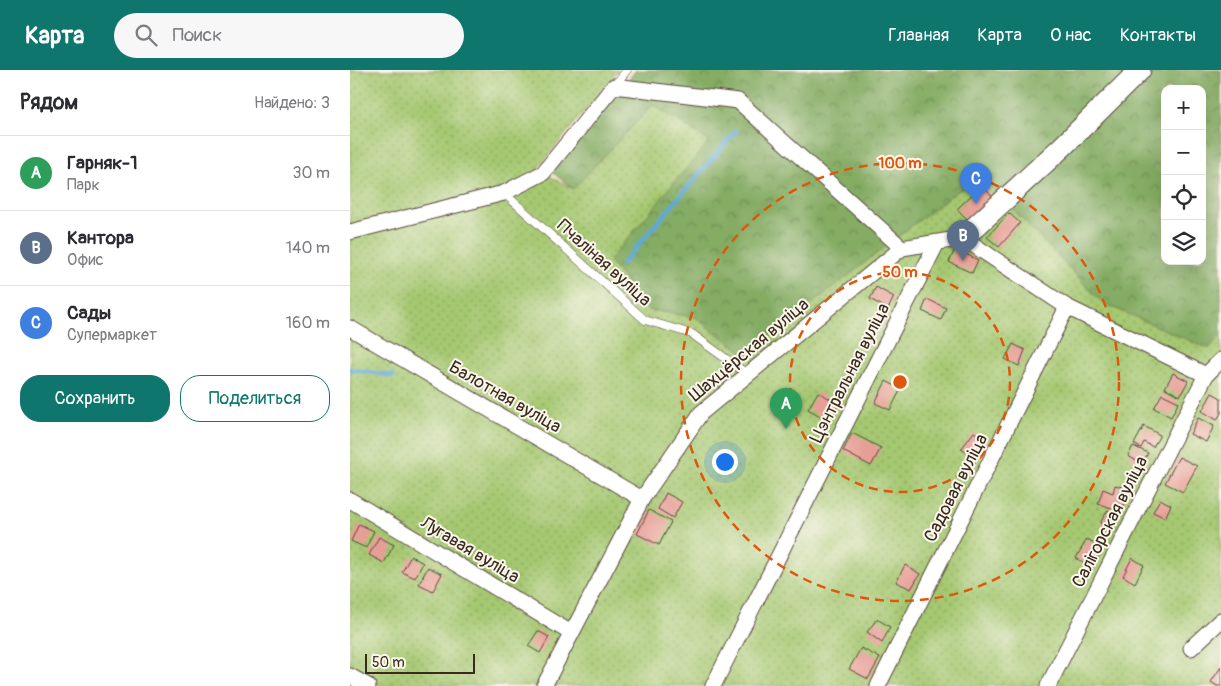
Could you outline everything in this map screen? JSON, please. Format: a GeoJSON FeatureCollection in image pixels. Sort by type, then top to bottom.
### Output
{"type":"FeatureCollection","features":[{"type":"Feature","properties":{"kind":"street"},"geometry":{"type":"LineString","coordinates":[[350,232],[504,194],[543,172],[614,86],[738,101],[902,248],[963,238],[1062,148],[1140,70]]}},
{"type":"Feature","properties":{"kind":"street"},"geometry":{"type":"LineString","coordinates":[[963,238],[1067,307],[1206,375]]}},
{"type":"Feature","properties":{"kind":"street","name":"Цэнтральная вуліца"},"geometry":{"type":"LineString","coordinates":[[713,686],[937,243]]}},
{"type":"Feature","properties":{"kind":"street","name":"Шахцёрская вуліца"},"geometry":{"type":"LineString","coordinates":[[544,686],[642,499],[701,413],[902,248]]}},
{"type":"Feature","properties":{"kind":"street","name":"Садовая вуліца"},"geometry":{"type":"LineString","coordinates":[[878,686],[1067,307]]}},
{"type":"Feature","properties":{"kind":"street","name":"Балотная вуліца"},"geometry":{"type":"LineString","coordinates":[[350,328],[642,499]]}},
{"type":"Feature","properties":{"kind":"street","name":"Салігорская вуліца"},"geometry":{"type":"LineString","coordinates":[[1048,686],[1206,375],[1221,360]]}},
{"type":"Feature","properties":{"kind":"street","name":"Лугавая вуліца"},"geometry":{"type":"LineString","coordinates":[[350,500],[571,633]]}},
{"type":"Feature","properties":{"kind":"street"},"geometry":{"type":"LineString","coordinates":[[1191,648],[1221,620]]}},
{"type":"Feature","properties":{"kind":"street"},"geometry":{"type":"LineString","coordinates":[[350,676],[368,686]]}},
{"type":"Feature","properties":{"kind":"lane"},"geometry":{"type":"LineString","coordinates":[[614,86],[627,70]]}},
{"type":"Feature","properties":{"kind":"lane","name":"Пчаліная вуліца"},"geometry":{"type":"LineString","coordinates":[[504,194],[645,320],[692,334],[747,374]]}},
{"type":"Feature","properties":{"kind":"green space"},"geometry":{"type":"Polygon","coordinates":[[[350,70],[618,70],[537,169],[573,189],[653,105],[709,141],[609,261],[648,310],[695,317],[746,355],[953,194],[982,177],[1103,303],[1209,349],[1221,334],[1221,686],[350,686],[350,70]]]}},
{"type":"Feature","properties":{"kind":"green space"},"geometry":{"type":"Polygon","coordinates":[[[636,70],[1221,70],[1221,334],[1209,349],[1103,303],[982,177],[953,194],[746,356],[695,317],[648,310],[609,261],[708,141],[653,105],[573,189],[552,172],[636,70]]]}},
{"type":"Feature","properties":{"kind":"building"},"geometry":{"type":"Polygon","coordinates":[[[982,185],[995,200],[971,223],[957,209],[982,185]]]}},
{"type":"Feature","properties":{"kind":"building"},"geometry":{"type":"Polygon","coordinates":[[[1009,213],[1020,223],[999,247],[987,237],[1009,213]]]}},
{"type":"Feature","properties":{"kind":"building"},"geometry":{"type":"Polygon","coordinates":[[[955,249],[978,260],[972,273],[949,262],[955,249]]]}},
{"type":"Feature","properties":{"kind":"building"},"geometry":{"type":"Polygon","coordinates":[[[876,287],[894,297],[888,309],[870,299],[876,287]]]}},
{"type":"Feature","properties":{"kind":"building"},"geometry":{"type":"Polygon","coordinates":[[[927,299],[946,308],[941,320],[922,311],[927,299]]]}},
{"type":"Feature","properties":{"kind":"building"},"geometry":{"type":"Polygon","coordinates":[[[1013,344],[1025,350],[1019,366],[1005,359],[1013,344]]]}},
{"type":"Feature","properties":{"kind":"building"},"geometry":{"type":"Polygon","coordinates":[[[1173,373],[1188,381],[1180,396],[1165,388],[1173,373]]]}},
{"type":"Feature","properties":{"kind":"building"},"geometry":{"type":"Polygon","coordinates":[[[886,381],[901,389],[890,410],[875,403],[886,381]]]}},
{"type":"Feature","properties":{"kind":"building"},"geometry":{"type":"Polygon","coordinates":[[[818,392],[839,404],[829,421],[808,409],[818,392]]]}},
{"type":"Feature","properties":{"kind":"building"},"geometry":{"type":"Polygon","coordinates":[[[1212,393],[1221,398],[1221,413],[1217,420],[1202,411],[1212,393]]]}},
{"type":"Feature","properties":{"kind":"building"},"geometry":{"type":"Polygon","coordinates":[[[1162,394],[1179,402],[1171,417],[1154,408],[1162,394]]]}},
{"type":"Feature","properties":{"kind":"building"},"geometry":{"type":"Polygon","coordinates":[[[1198,418],[1214,426],[1206,442],[1190,434],[1198,418]]]}},
{"type":"Feature","properties":{"kind":"building"},"geometry":{"type":"Polygon","coordinates":[[[1144,426],[1160,435],[1153,447],[1144,442],[1141,448],[1134,444],[1144,426]]]}},
{"type":"Feature","properties":{"kind":"building"},"geometry":{"type":"Polygon","coordinates":[[[974,432],[985,440],[974,457],[961,449],[974,432]]]}},
{"type":"Feature","properties":{"kind":"building"},"geometry":{"type":"Polygon","coordinates":[[[852,433],[881,448],[871,466],[843,451],[852,433]]]}},
{"type":"Feature","properties":{"kind":"building"},"geometry":{"type":"Polygon","coordinates":[[[1133,446],[1148,453],[1142,464],[1128,456],[1133,446]]]}},
{"type":"Feature","properties":{"kind":"building"},"geometry":{"type":"Polygon","coordinates":[[[1179,457],[1197,466],[1183,492],[1165,483],[1179,457]]]}},
{"type":"Feature","properties":{"kind":"building"},"geometry":{"type":"Polygon","coordinates":[[[1115,485],[1129,489],[1122,511],[1098,504],[1103,489],[1113,493],[1115,485]]]}},
{"type":"Feature","properties":{"kind":"building"},"geometry":{"type":"Polygon","coordinates":[[[666,493],[682,502],[673,518],[658,509],[666,493]]]}},
{"type":"Feature","properties":{"kind":"building"},"geometry":{"type":"Polygon","coordinates":[[[1160,499],[1171,505],[1165,518],[1153,512],[1160,499]]]}},
{"type":"Feature","properties":{"kind":"building"},"geometry":{"type":"Polygon","coordinates":[[[649,510],[671,522],[659,545],[637,534],[649,510]]]}},
{"type":"Feature","properties":{"kind":"building"},"geometry":{"type":"Polygon","coordinates":[[[1108,510],[1116,516],[1110,529],[1100,523],[1108,510]]]}},
{"type":"Feature","properties":{"kind":"building"},"geometry":{"type":"Polygon","coordinates":[[[359,524],[374,531],[366,548],[351,541],[359,524]]]}},
{"type":"Feature","properties":{"kind":"building"},"geometry":{"type":"Polygon","coordinates":[[[379,537],[394,545],[384,563],[369,555],[379,537]]]}},
{"type":"Feature","properties":{"kind":"building"},"geometry":{"type":"Polygon","coordinates":[[[1087,539],[1104,548],[1092,568],[1076,558],[1087,539]]]}},
{"type":"Feature","properties":{"kind":"building"},"geometry":{"type":"Polygon","coordinates":[[[411,556],[423,563],[415,578],[402,572],[411,556]]]}},
{"type":"Feature","properties":{"kind":"building"},"geometry":{"type":"Polygon","coordinates":[[[1132,558],[1144,565],[1135,583],[1123,576],[1132,558]]]}},
{"type":"Feature","properties":{"kind":"building"},"geometry":{"type":"Polygon","coordinates":[[[905,565],[920,574],[911,589],[896,582],[905,565]]]}},
{"type":"Feature","properties":{"kind":"building"},"geometry":{"type":"Polygon","coordinates":[[[428,567],[442,574],[433,591],[419,584],[428,567]]]}},
{"type":"Feature","properties":{"kind":"building"},"geometry":{"type":"Polygon","coordinates":[[[877,619],[890,627],[882,643],[867,632],[877,619]]]}},
{"type":"Feature","properties":{"kind":"building"},"geometry":{"type":"Polygon","coordinates":[[[538,631],[549,637],[540,653],[528,646],[538,631]]]}},
{"type":"Feature","properties":{"kind":"building"},"geometry":{"type":"Polygon","coordinates":[[[861,648],[880,658],[868,679],[849,669],[861,648]]]}},
{"type":"Feature","properties":{"kind":"building"},"geometry":{"type":"Polygon","coordinates":[[[1221,667],[1221,686],[1217,686],[1211,682],[1221,667]]]}},
{"type":"Feature","properties":{"kind":"waterway"},"geometry":{"type":"LineString","coordinates":[[622,264],[736,131]]}},
{"type":"Feature","properties":{"kind":"waterway"},"geometry":{"type":"LineString","coordinates":[[350,369],[393,376]]}},
{"type":"Feature","properties":{"kind":"place","name":"Сады"},"geometry":{"type":"Point","coordinates":[976,204]}},
{"type":"Feature","properties":{"kind":"place","name":"Кантора"},"geometry":{"type":"Point","coordinates":[963,261]}},
{"type":"Feature","properties":{"kind":"place","name":"Гарняк-1"},"geometry":{"type":"Point","coordinates":[786,429]}}]}
